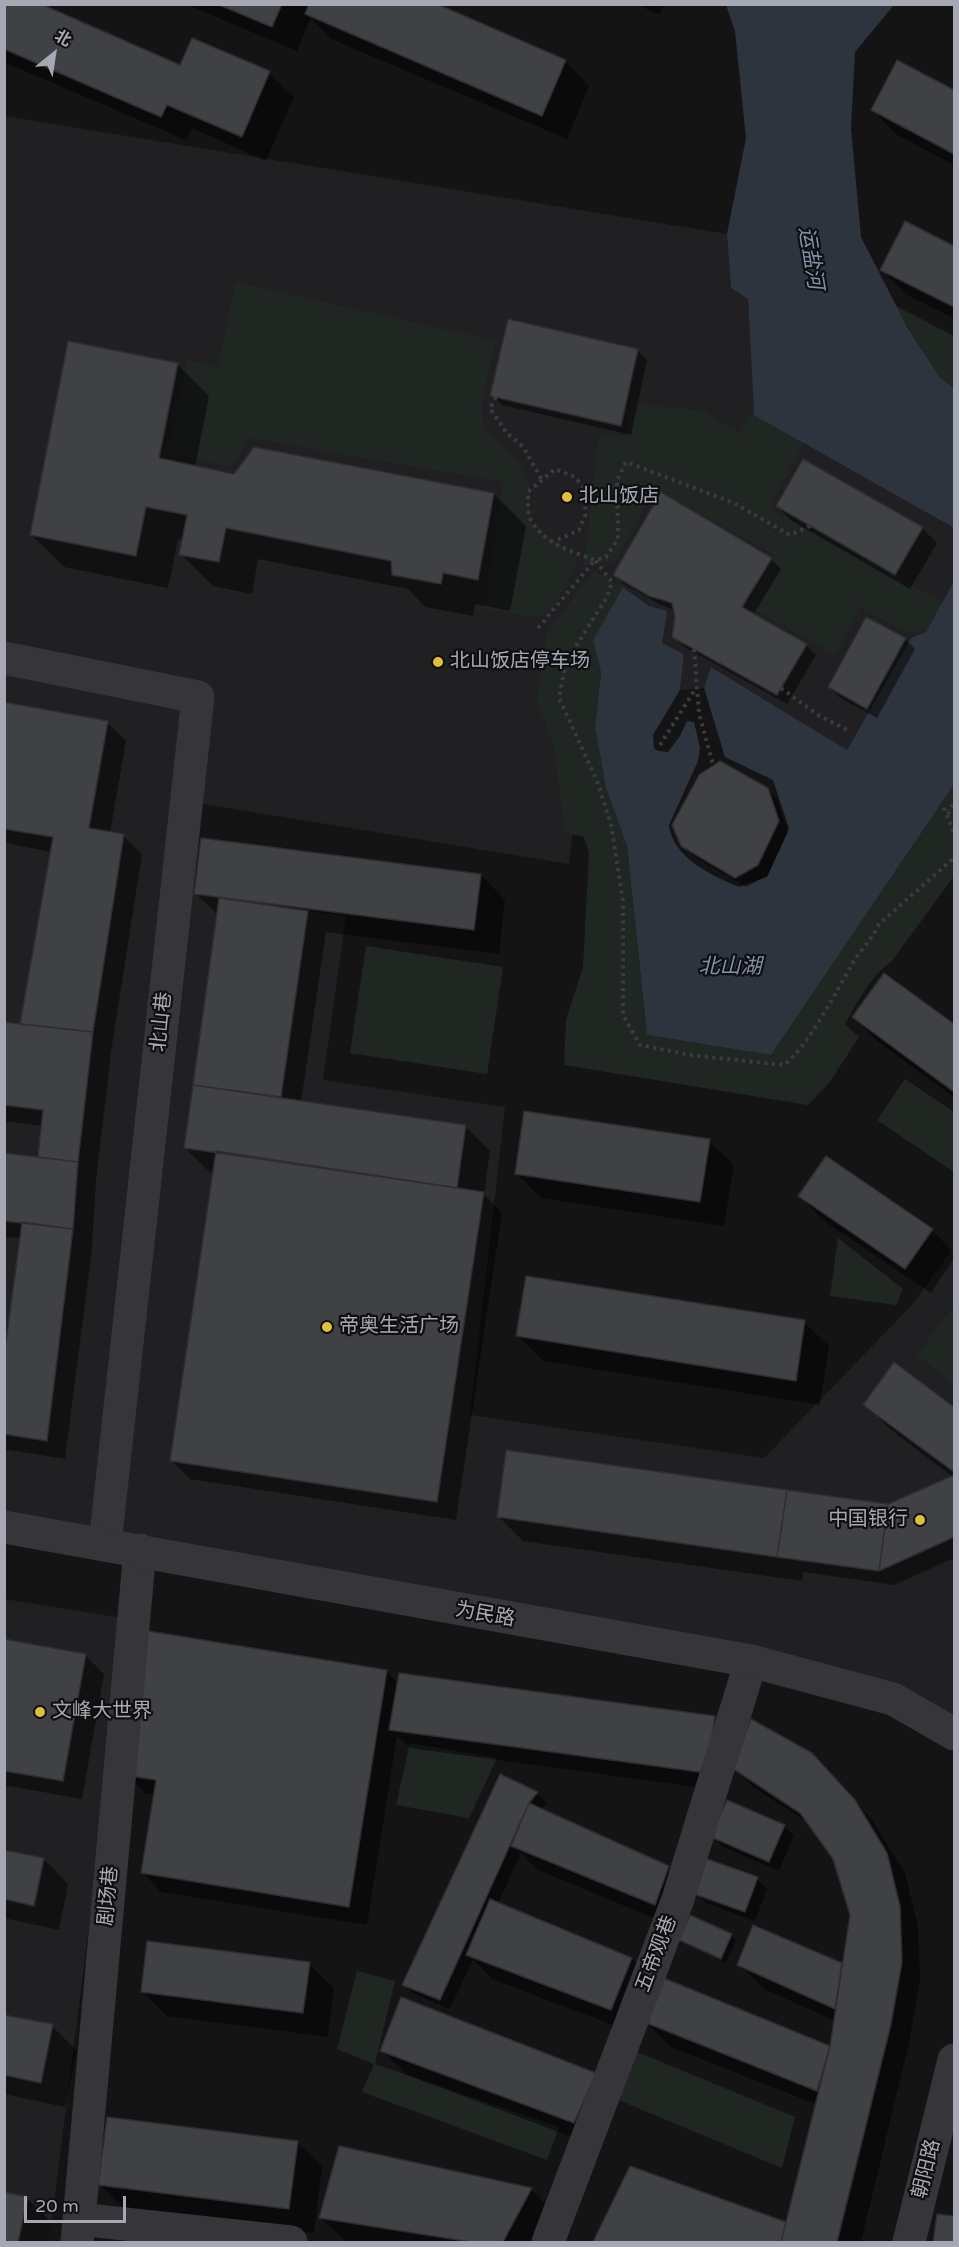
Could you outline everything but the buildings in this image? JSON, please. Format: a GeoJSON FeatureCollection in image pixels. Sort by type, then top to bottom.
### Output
{"type":"FeatureCollection","features":[{"type":"Feature","properties":{"kind":"street","name":"北山巷"},"geometry":{"type":"LineString","coordinates":[[4,658],[198,697],[105,1544]]}},
{"type":"Feature","properties":{"kind":"street","name":"为民路"},"geometry":{"type":"LineString","coordinates":[[4,1527],[752,1661],[892,1700],[954,1734]]}},
{"type":"Feature","properties":{"kind":"street","name":"剧场巷"},"geometry":{"type":"LineString","coordinates":[[78,2230],[140,1550]]}},
{"type":"Feature","properties":{"kind":"street","name":"五帝观巷"},"geometry":{"type":"LineString","coordinates":[[548,2242],[678,1899],[752,1661]]}},
{"type":"Feature","properties":{"kind":"street","name":"朝阳路"},"geometry":{"type":"LineString","coordinates":[[909,2242],[954,2060]]}},
{"type":"Feature","properties":{"kind":"street"},"geometry":{"type":"LineString","coordinates":[[78,2230],[291,2242]]}},
{"type":"Feature","properties":{"kind":"path"},"geometry":{"type":"LineString","coordinates":[[496,397],[490,408],[506,432],[523,447],[542,480]]}},
{"type":"Feature","properties":{"kind":"path"},"geometry":{"type":"LineString","coordinates":[[538,628],[595,560],[606,557],[618,539],[617,481],[626,462],[734,503],[790,535],[810,526]]}},
{"type":"Feature","properties":{"kind":"path"},"geometry":{"type":"LineString","coordinates":[[553,542],[579,530],[585,516],[586,490],[575,477],[555,469],[528,492],[530,519],[546,538],[553,542],[595,560],[612,582],[607,597],[566,662],[559,698],[597,781],[613,832],[623,901],[623,1015],[640,1045],[690,1055],[784,1065],[798,1054],[825,1009],[840,990],[851,965],[873,938],[879,924],[954,858]]}},
{"type":"Feature","properties":{"kind":"path"},"geometry":{"type":"LineString","coordinates":[[694,649],[705,744],[713,765]]}},
{"type":"Feature","properties":{"kind":"path"},"geometry":{"type":"LineString","coordinates":[[660,746],[697,688]]}},
{"type":"Feature","properties":{"kind":"path"},"geometry":{"type":"LineString","coordinates":[[781,688],[818,715],[849,731]]}},
{"type":"Feature","properties":{"kind":"path"},"geometry":{"type":"LineString","coordinates":[[947,814],[954,802]]}},
{"type":"Feature","properties":{"kind":"path"},"geometry":{"type":"LineString","coordinates":[[944,808],[954,833]]}},
{"type":"Feature","properties":{"kind":"shaded area"},"geometry":{"type":"Polygon","coordinates":[[[4,116],[727,234],[731,288],[748,299],[754,415],[954,528],[954,581],[926,632],[910,639],[847,750],[711,667],[704,688],[680,690],[684,654],[662,643],[662,631],[649,606],[623,587],[593,640],[569,864],[186,801],[177,890],[346,916],[323,1080],[505,1107],[470,1415],[764,1458],[911,1306],[954,1247],[954,1734],[892,1699],[5,1527],[4,116]]]}},
{"type":"Feature","properties":{"kind":"shaded area"},"geometry":{"type":"Polygon","coordinates":[[[236,282],[496,341],[481,405],[484,428],[519,463],[530,484],[530,521],[572,554],[578,563],[553,608],[536,618],[484,608],[503,482],[250,438],[231,467],[167,453],[187,360],[218,367],[236,282]]]}},
{"type":"Feature","properties":{"kind":"shaded area"},"geometry":{"type":"Polygon","coordinates":[[[894,305],[954,336],[954,389],[939,376],[894,305]]]}},
{"type":"Feature","properties":{"kind":"shaded area"},"geometry":{"type":"Polygon","coordinates":[[[631,403],[702,411],[740,433],[752,411],[805,441],[769,508],[943,602],[926,632],[907,633],[861,607],[835,655],[748,606],[775,555],[655,488],[615,561],[584,565],[599,434],[627,437],[631,403]]]}},
{"type":"Feature","properties":{"kind":"shaded area"},"geometry":{"type":"Polygon","coordinates":[[[594,571],[623,587],[593,640],[601,673],[595,728],[606,788],[627,846],[647,1035],[771,1055],[954,784],[954,876],[892,961],[877,974],[865,990],[845,1024],[859,1037],[829,1083],[808,1105],[564,1065],[566,1020],[583,967],[589,852],[583,836],[565,834],[554,746],[537,701],[547,633],[594,571]]]}},
{"type":"Feature","properties":{"kind":"shaded area"},"geometry":{"type":"Polygon","coordinates":[[[366,946],[503,967],[487,1074],[350,1053],[366,946]]]}},
{"type":"Feature","properties":{"kind":"shaded area"},"geometry":{"type":"Polygon","coordinates":[[[905,1079],[954,1112],[954,1172],[877,1120],[905,1079]]]}},
{"type":"Feature","properties":{"kind":"shaded area"},"geometry":{"type":"Polygon","coordinates":[[[838,1238],[903,1289],[896,1305],[830,1296],[838,1238]]]}},
{"type":"Feature","properties":{"kind":"shaded area"},"geometry":{"type":"Polygon","coordinates":[[[954,1305],[954,1384],[917,1355],[954,1305]]]}},
{"type":"Feature","properties":{"kind":"shaded area","name":"文峰大世界"},"geometry":{"type":"Polygon","coordinates":[[[4,1599],[128,1619],[49,2242],[5,2242],[4,1599]]]}},
{"type":"Feature","properties":{"kind":"shaded area"},"geometry":{"type":"Polygon","coordinates":[[[410,1743],[497,1758],[469,1818],[396,1805],[410,1743]]]}},
{"type":"Feature","properties":{"kind":"shaded area"},"geometry":{"type":"Polygon","coordinates":[[[357,1971],[395,1981],[375,2064],[559,2127],[547,2160],[362,2092],[374,2064],[337,2049],[357,1971]]]}},
{"type":"Feature","properties":{"kind":"shaded area"},"geometry":{"type":"Polygon","coordinates":[[[637,2052],[795,2117],[782,2168],[616,2099],[637,2052]]]}},
{"type":"Feature","properties":{"kind":"water","name":"运盐河"},"geometry":{"type":"Polygon","coordinates":[[[726,5],[894,5],[855,52],[851,128],[861,237],[906,325],[939,376],[954,389],[954,528],[754,415],[748,299],[731,288],[727,234],[746,138],[735,31],[726,5]]]}},
{"type":"Feature","properties":{"kind":"water","name":"北山湖"},"geometry":{"type":"Polygon","coordinates":[[[954,581],[954,784],[771,1055],[647,1035],[627,846],[606,788],[595,728],[601,673],[593,640],[623,587],[649,606],[667,611],[662,643],[684,654],[680,690],[653,735],[654,748],[668,752],[680,736],[687,721],[694,722],[700,748],[698,761],[669,825],[672,837],[678,847],[695,864],[739,887],[767,877],[789,828],[773,780],[725,757],[704,688],[711,667],[847,750],[911,638],[926,632],[954,581]]]}},
{"type":"Feature","properties":{"kind":"place","name":"北山饭店"},"geometry":{"type":"Point","coordinates":[567,497]}},
{"type":"Feature","properties":{"kind":"place","name":"北山饭店停车场"},"geometry":{"type":"Point","coordinates":[438,662]}},
{"type":"Feature","properties":{"kind":"place","name":"帝奥生活广场"},"geometry":{"type":"Point","coordinates":[327,1327]}},
{"type":"Feature","properties":{"kind":"place","name":"中国银行"},"geometry":{"type":"Point","coordinates":[920,1520]}},
{"type":"Feature","properties":{"kind":"place","name":"文峰大世界"},"geometry":{"type":"Point","coordinates":[40,1712]}}]}
